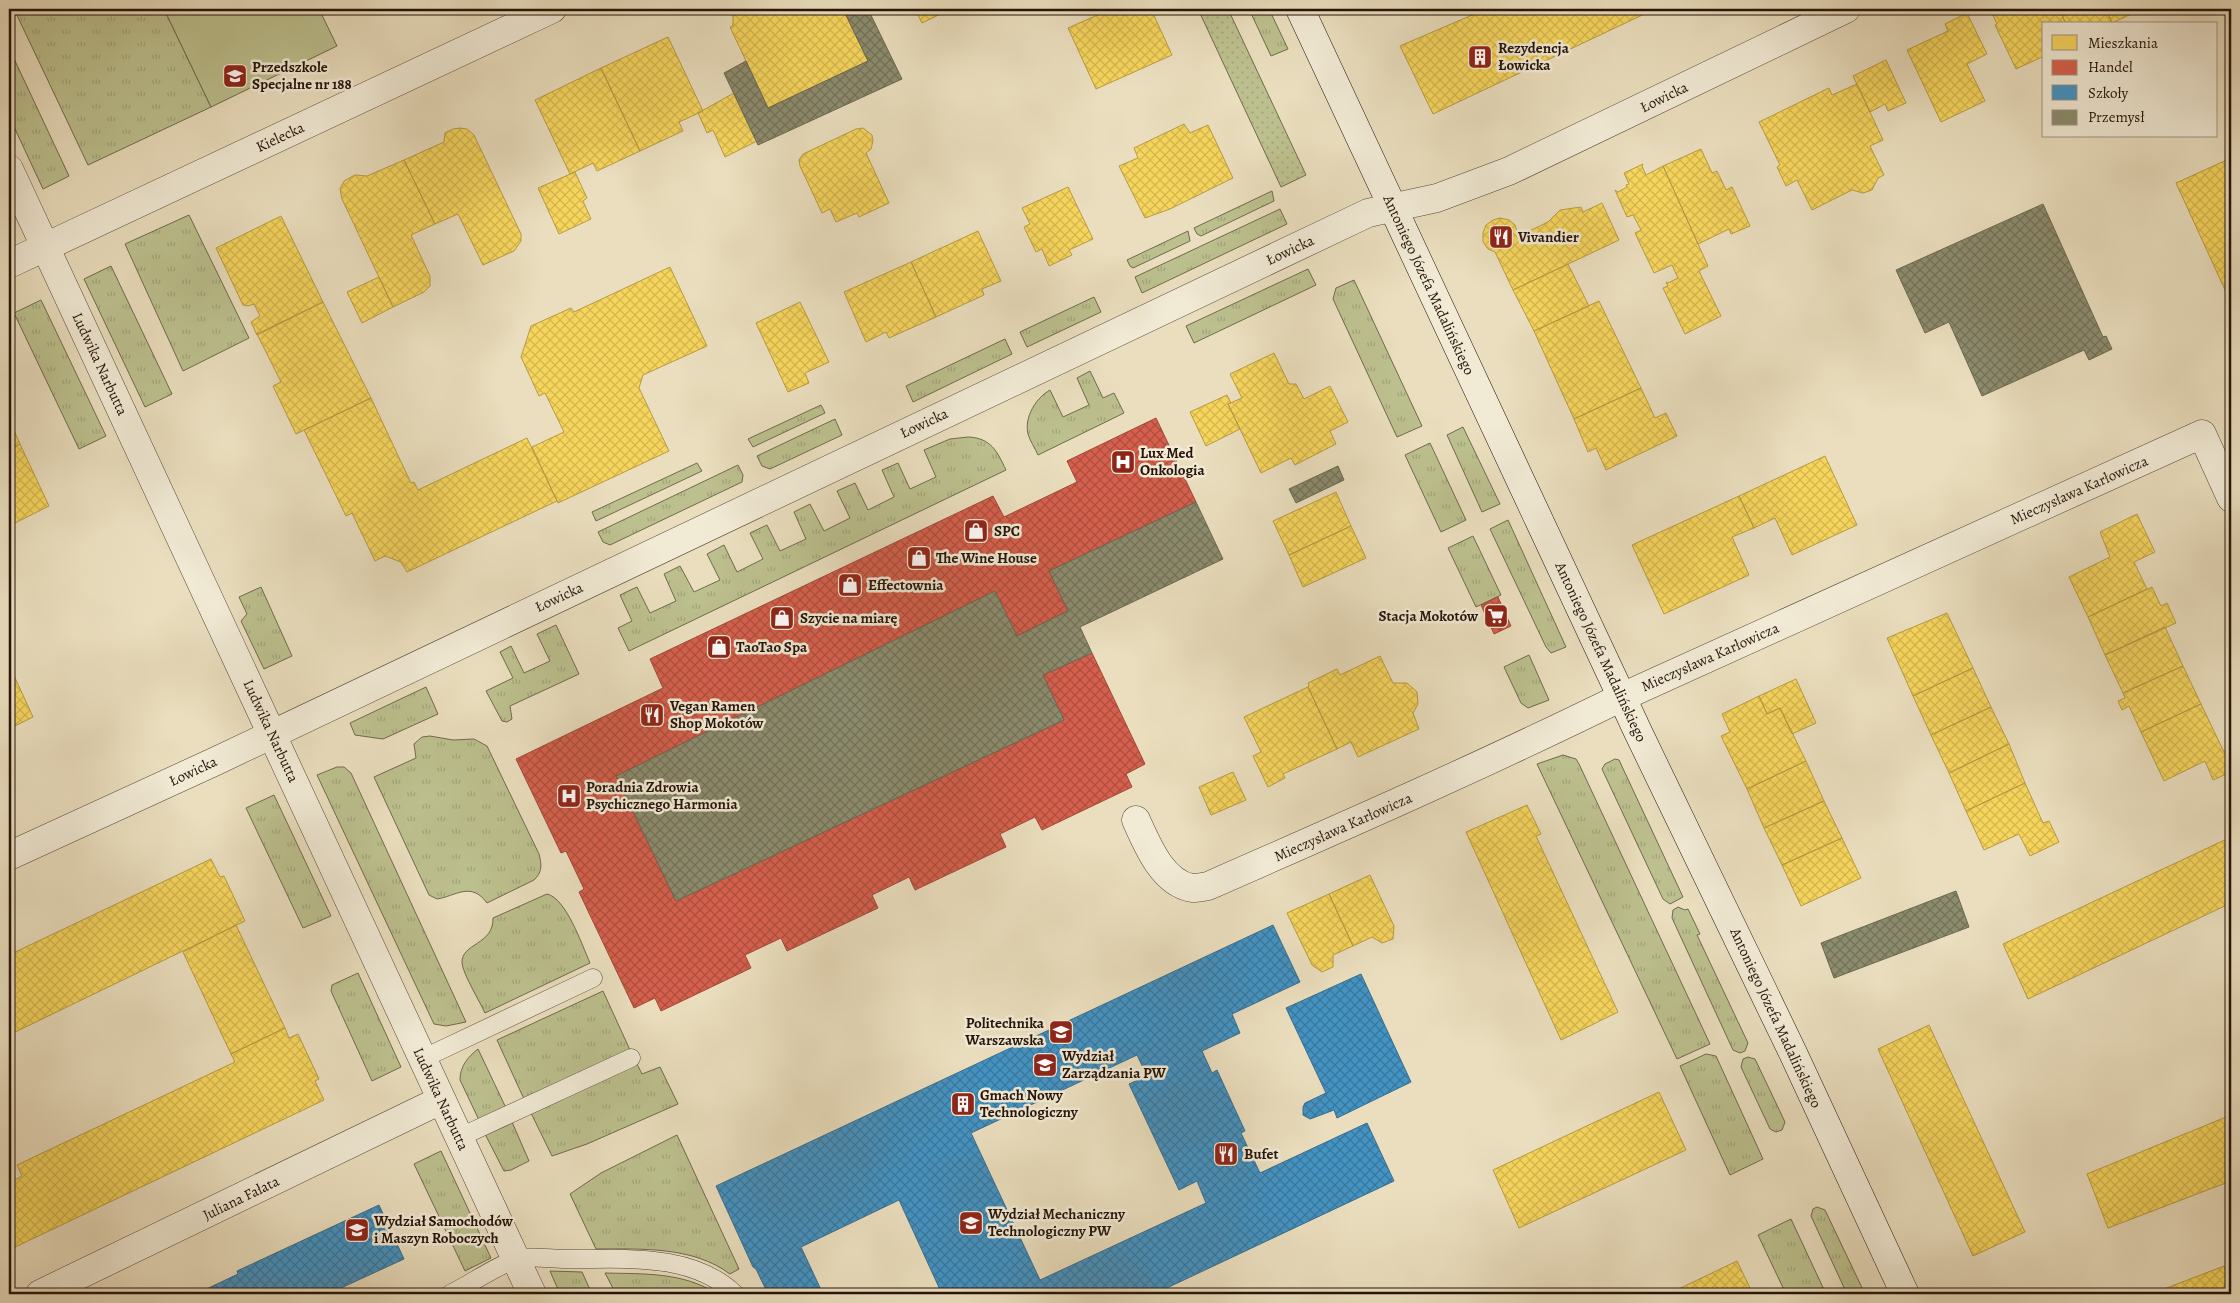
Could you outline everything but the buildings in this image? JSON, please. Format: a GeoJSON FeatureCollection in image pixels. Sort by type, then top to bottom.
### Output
{"type":"FeatureCollection","features":[{"type":"Feature","properties":{"kind":"street","name":"Kielecka"},"geometry":{"type":"LineString","coordinates":[[9,264],[552,9]]}},
{"type":"Feature","properties":{"kind":"street","name":"Antoniego Józefa Madalińskiego"},"geometry":{"type":"LineString","coordinates":[[1300,9],[1622,697],[1797,1062],[1904,1294]]}},
{"type":"Feature","properties":{"kind":"street","name":"Łowicka"},"geometry":{"type":"LineString","coordinates":[[9,856],[1352,220],[1368,213],[1437,198],[1510,171],[1829,12]]}},
{"type":"Feature","properties":{"kind":"street","name":"Ludwika Narbutta"},"geometry":{"type":"LineString","coordinates":[[9,169],[532,1294]]}},
{"type":"Feature","properties":{"kind":"street","name":"Mieczysława Karłowicza"},"geometry":{"type":"LineString","coordinates":[[1136,820],[1150,851],[1164,870],[1179,883],[1193,888],[1208,886],[1489,761],[1622,697],[2202,434],[2231,498]]}},
{"type":"Feature","properties":{"kind":"street","name":"Juliana Fałata"},"geometry":{"type":"LineString","coordinates":[[40,1294],[441,1100]]}},
{"type":"Feature","properties":{"kind":"lane"},"geometry":{"type":"LineString","coordinates":[[422,1059],[593,978]]}},
{"type":"Feature","properties":{"kind":"lane"},"geometry":{"type":"LineString","coordinates":[[458,1138],[631,1058]]}},
{"type":"Feature","properties":{"kind":"lane"},"geometry":{"type":"LineString","coordinates":[[450,1294],[516,1259],[632,1260],[673,1264],[706,1273],[723,1283],[735,1294]]}},
{"type":"Feature","properties":{"kind":"green space"},"geometry":{"type":"Polygon","coordinates":[[[14,9],[164,9],[211,107],[88,165],[14,9]]]}},
{"type":"Feature","properties":{"kind":"green space","name":"Przedszkole Specjalne nr 188"},"geometry":{"type":"Polygon","coordinates":[[[164,9],[319,9],[337,46],[211,107],[164,9]]]}},
{"type":"Feature","properties":{"kind":"green space"},"geometry":{"type":"Polygon","coordinates":[[[1198,9],[1228,9],[1306,175],[1281,187],[1198,9]]]}},
{"type":"Feature","properties":{"kind":"green space"},"geometry":{"type":"Polygon","coordinates":[[[1249,9],[1269,9],[1288,49],[1271,56],[1249,9]]]}},
{"type":"Feature","properties":{"kind":"green space"},"geometry":{"type":"Polygon","coordinates":[[[9,48],[69,176],[43,189],[9,116],[9,48]]]}},
{"type":"Feature","properties":{"kind":"green space"},"geometry":{"type":"Polygon","coordinates":[[[1272,191],[1274,201],[1201,236],[1197,234],[1194,228],[1272,191]]]}},
{"type":"Feature","properties":{"kind":"green space"},"geometry":{"type":"Polygon","coordinates":[[[1280,209],[1287,224],[1142,293],[1135,277],[1280,209]]]}},
{"type":"Feature","properties":{"kind":"green space"},"geometry":{"type":"Polygon","coordinates":[[[189,215],[249,338],[183,371],[125,244],[189,215]]]}},
{"type":"Feature","properties":{"kind":"green space"},"geometry":{"type":"Polygon","coordinates":[[[1188,231],[1190,241],[1133,268],[1130,266],[1127,260],[1188,231]]]}},
{"type":"Feature","properties":{"kind":"green space"},"geometry":{"type":"Polygon","coordinates":[[[111,266],[172,394],[145,407],[84,279],[111,266]]]}},
{"type":"Feature","properties":{"kind":"green space"},"geometry":{"type":"Polygon","coordinates":[[[1308,269],[1316,285],[1194,343],[1186,326],[1308,269]]]}},
{"type":"Feature","properties":{"kind":"green space"},"geometry":{"type":"Polygon","coordinates":[[[1354,280],[1422,426],[1397,437],[1333,299],[1336,288],[1354,280]]]}},
{"type":"Feature","properties":{"kind":"green space"},"geometry":{"type":"Polygon","coordinates":[[[1094,297],[1101,312],[1027,347],[1020,332],[1094,297]]]}},
{"type":"Feature","properties":{"kind":"green space"},"geometry":{"type":"Polygon","coordinates":[[[41,300],[106,436],[79,449],[14,313],[41,300]]]}},
{"type":"Feature","properties":{"kind":"green space"},"geometry":{"type":"Polygon","coordinates":[[[1005,339],[1012,354],[913,402],[906,386],[1005,339]]]}},
{"type":"Feature","properties":{"kind":"green space"},"geometry":{"type":"Polygon","coordinates":[[[1090,371],[1103,398],[1114,393],[1124,413],[1038,455],[1027,428],[1032,409],[1040,398],[1050,390],[1063,417],[1089,405],[1077,378],[1090,371]]]}},
{"type":"Feature","properties":{"kind":"green space"},"geometry":{"type":"Polygon","coordinates":[[[821,405],[825,413],[753,447],[748,439],[821,405]]]}},
{"type":"Feature","properties":{"kind":"green space"},"geometry":{"type":"Polygon","coordinates":[[[835,419],[842,435],[770,469],[762,466],[757,456],[835,419]]]}},
{"type":"Feature","properties":{"kind":"green space"},"geometry":{"type":"Polygon","coordinates":[[[1463,427],[1500,504],[1482,512],[1447,435],[1463,427]]]}},
{"type":"Feature","properties":{"kind":"green space"},"geometry":{"type":"Polygon","coordinates":[[[968,437],[988,443],[996,451],[1006,470],[629,651],[618,628],[632,621],[620,595],[637,587],[650,613],[676,601],[664,574],[680,566],[694,592],[720,580],[707,554],[724,545],[737,572],[763,559],[750,533],[767,525],[780,551],[806,539],[794,512],[810,504],[824,531],[850,518],[837,491],[855,483],[868,510],[894,497],[882,470],[898,463],[910,489],[936,477],[924,450],[950,439],[968,437]]]}},
{"type":"Feature","properties":{"kind":"green space"},"geometry":{"type":"Polygon","coordinates":[[[1430,443],[1466,520],[1441,532],[1405,455],[1430,443]]]}},
{"type":"Feature","properties":{"kind":"green space"},"geometry":{"type":"Polygon","coordinates":[[[697,463],[702,471],[596,521],[592,512],[697,463]]]}},
{"type":"Feature","properties":{"kind":"green space"},"geometry":{"type":"Polygon","coordinates":[[[738,465],[743,475],[742,482],[610,545],[603,542],[598,532],[738,465]]]}},
{"type":"Feature","properties":{"kind":"green space"},"geometry":{"type":"Polygon","coordinates":[[[1508,520],[1566,647],[1551,653],[1546,647],[1490,529],[1508,520]]]}},
{"type":"Feature","properties":{"kind":"green space"},"geometry":{"type":"Polygon","coordinates":[[[1473,536],[1501,595],[1476,607],[1448,548],[1473,536]]]}},
{"type":"Feature","properties":{"kind":"green space"},"geometry":{"type":"Polygon","coordinates":[[[261,587],[292,656],[264,669],[241,621],[247,614],[239,597],[261,587]]]}},
{"type":"Feature","properties":{"kind":"green space"},"geometry":{"type":"Polygon","coordinates":[[[556,625],[579,674],[510,706],[512,719],[507,722],[502,721],[486,691],[513,678],[500,652],[511,646],[524,673],[550,661],[537,634],[556,625]]]}},
{"type":"Feature","properties":{"kind":"green space"},"geometry":{"type":"Polygon","coordinates":[[[1529,655],[1549,700],[1528,708],[1521,703],[1504,667],[1529,655]]]}},
{"type":"Feature","properties":{"kind":"green space"},"geometry":{"type":"Polygon","coordinates":[[[426,687],[438,714],[383,739],[355,735],[350,723],[426,687]]]}},
{"type":"Feature","properties":{"kind":"green space"},"geometry":{"type":"Polygon","coordinates":[[[430,736],[453,740],[474,739],[487,746],[539,854],[541,868],[539,875],[534,880],[487,903],[481,896],[469,891],[437,899],[429,895],[374,777],[416,758],[414,744],[422,737],[430,736]]]}},
{"type":"Feature","properties":{"kind":"green space"},"geometry":{"type":"Polygon","coordinates":[[[1563,755],[1576,759],[1579,764],[1710,1044],[1677,1059],[1537,764],[1563,755]]]}},
{"type":"Feature","properties":{"kind":"green space"},"geometry":{"type":"Polygon","coordinates":[[[1615,759],[1619,760],[1683,897],[1670,904],[1663,899],[1602,769],[1605,764],[1615,759]]]}},
{"type":"Feature","properties":{"kind":"green space"},"geometry":{"type":"Polygon","coordinates":[[[337,767],[344,767],[351,773],[466,1022],[446,1026],[434,1024],[317,775],[337,767]]]}},
{"type":"Feature","properties":{"kind":"green space"},"geometry":{"type":"Polygon","coordinates":[[[274,795],[331,916],[303,928],[246,808],[274,795]]]}},
{"type":"Feature","properties":{"kind":"green space"},"geometry":{"type":"Polygon","coordinates":[[[547,894],[554,897],[567,913],[590,963],[485,1013],[465,974],[462,963],[463,956],[488,934],[492,927],[493,918],[547,894]]]}},
{"type":"Feature","properties":{"kind":"green space"},"geometry":{"type":"Polygon","coordinates":[[[1678,907],[1685,910],[1688,909],[1700,934],[1697,935],[1748,1043],[1745,1051],[1740,1053],[1733,1050],[1672,918],[1673,910],[1678,907]]]}},
{"type":"Feature","properties":{"kind":"green space"},"geometry":{"type":"Polygon","coordinates":[[[358,973],[401,1067],[372,1081],[331,991],[332,985],[358,973]]]}},
{"type":"Feature","properties":{"kind":"green space"},"geometry":{"type":"Polygon","coordinates":[[[603,991],[630,1050],[524,1099],[497,1040],[603,991]]]}},
{"type":"Feature","properties":{"kind":"green space"},"geometry":{"type":"Polygon","coordinates":[[[478,1049],[506,1108],[479,1120],[460,1080],[461,1070],[465,1062],[478,1049]]]}},
{"type":"Feature","properties":{"kind":"green space"},"geometry":{"type":"Polygon","coordinates":[[[1706,1054],[1716,1056],[1763,1159],[1730,1175],[1680,1066],[1706,1054]]]}},
{"type":"Feature","properties":{"kind":"green space"},"geometry":{"type":"Polygon","coordinates":[[[1748,1057],[1755,1059],[1785,1122],[1782,1130],[1776,1132],[1770,1129],[1741,1067],[1743,1059],[1748,1057]]]}},
{"type":"Feature","properties":{"kind":"green space"},"geometry":{"type":"Polygon","coordinates":[[[637,1064],[642,1074],[660,1067],[678,1104],[587,1144],[552,1156],[531,1113],[637,1064]]]}},
{"type":"Feature","properties":{"kind":"green space"},"geometry":{"type":"Polygon","coordinates":[[[512,1122],[529,1161],[511,1170],[504,1171],[485,1134],[512,1122]]]}},
{"type":"Feature","properties":{"kind":"green space"},"geometry":{"type":"Polygon","coordinates":[[[677,1135],[739,1269],[730,1274],[699,1258],[683,1254],[666,1251],[596,1249],[570,1194],[601,1173],[677,1135]]]}},
{"type":"Feature","properties":{"kind":"green space"},"geometry":{"type":"Polygon","coordinates":[[[441,1151],[491,1258],[465,1271],[414,1164],[441,1151]]]}},
{"type":"Feature","properties":{"kind":"green space"},"geometry":{"type":"Polygon","coordinates":[[[1817,1207],[1825,1210],[1865,1294],[1847,1294],[1811,1216],[1813,1209],[1817,1207]]]}},
{"type":"Feature","properties":{"kind":"green space"},"geometry":{"type":"Polygon","coordinates":[[[1791,1219],[1826,1294],[1786,1294],[1758,1235],[1791,1219]]]}},
{"type":"Feature","properties":{"kind":"green space"},"geometry":{"type":"Polygon","coordinates":[[[550,1271],[582,1272],[592,1294],[560,1294],[550,1271]]]}},
{"type":"Feature","properties":{"kind":"green space"},"geometry":{"type":"Polygon","coordinates":[[[605,1273],[649,1274],[677,1278],[704,1287],[717,1294],[616,1294],[605,1273]]]}},
{"type":"Feature","properties":{"kind":"place","name":"Rezydencja Łowicka"},"geometry":{"type":"Point","coordinates":[1480,57]}},
{"type":"Feature","properties":{"kind":"place","name":"Przedszkole Specjalne nr 188"},"geometry":{"type":"Point","coordinates":[235,76]}},
{"type":"Feature","properties":{"kind":"place","name":"Vivandier"},"geometry":{"type":"Point","coordinates":[1501,237]}},
{"type":"Feature","properties":{"kind":"place","name":"Lux Med Onkologia"},"geometry":{"type":"Point","coordinates":[1123,462]}},
{"type":"Feature","properties":{"kind":"place","name":"SPC"},"geometry":{"type":"Point","coordinates":[976,531]}},
{"type":"Feature","properties":{"kind":"place","name":"The Wine House"},"geometry":{"type":"Point","coordinates":[919,558]}},
{"type":"Feature","properties":{"kind":"place","name":"Effectownia"},"geometry":{"type":"Point","coordinates":[850,585]}},
{"type":"Feature","properties":{"kind":"place","name":"Stacja Mokotów"},"geometry":{"type":"Point","coordinates":[1496,616]}},
{"type":"Feature","properties":{"kind":"place","name":"Szycie na miarę"},"geometry":{"type":"Point","coordinates":[782,618]}},
{"type":"Feature","properties":{"kind":"place","name":"TaoTao Spa"},"geometry":{"type":"Point","coordinates":[719,647]}},
{"type":"Feature","properties":{"kind":"place","name":"Vegan Ramen Shop Mokotów"},"geometry":{"type":"Point","coordinates":[652,715]}},
{"type":"Feature","properties":{"kind":"place","name":"Poradnia Zdrowia Psychicznego Harmonia"},"geometry":{"type":"Point","coordinates":[569,796]}},
{"type":"Feature","properties":{"kind":"place","name":"Politechnika Warszawska"},"geometry":{"type":"Point","coordinates":[1061,1032]}},
{"type":"Feature","properties":{"kind":"place","name":"Wydział Zarządzania PW"},"geometry":{"type":"Point","coordinates":[1045,1065]}},
{"type":"Feature","properties":{"kind":"place","name":"Gmach Nowy Technologiczny"},"geometry":{"type":"Point","coordinates":[963,1104]}},
{"type":"Feature","properties":{"kind":"place","name":"Bufet"},"geometry":{"type":"Point","coordinates":[1226,1154]}},
{"type":"Feature","properties":{"kind":"place","name":"Wydział Mechaniczny Technologiczny PW"},"geometry":{"type":"Point","coordinates":[971,1223]}},
{"type":"Feature","properties":{"kind":"place","name":"Wydział Samochodów i Maszyn Roboczych"},"geometry":{"type":"Point","coordinates":[357,1230]}}]}
